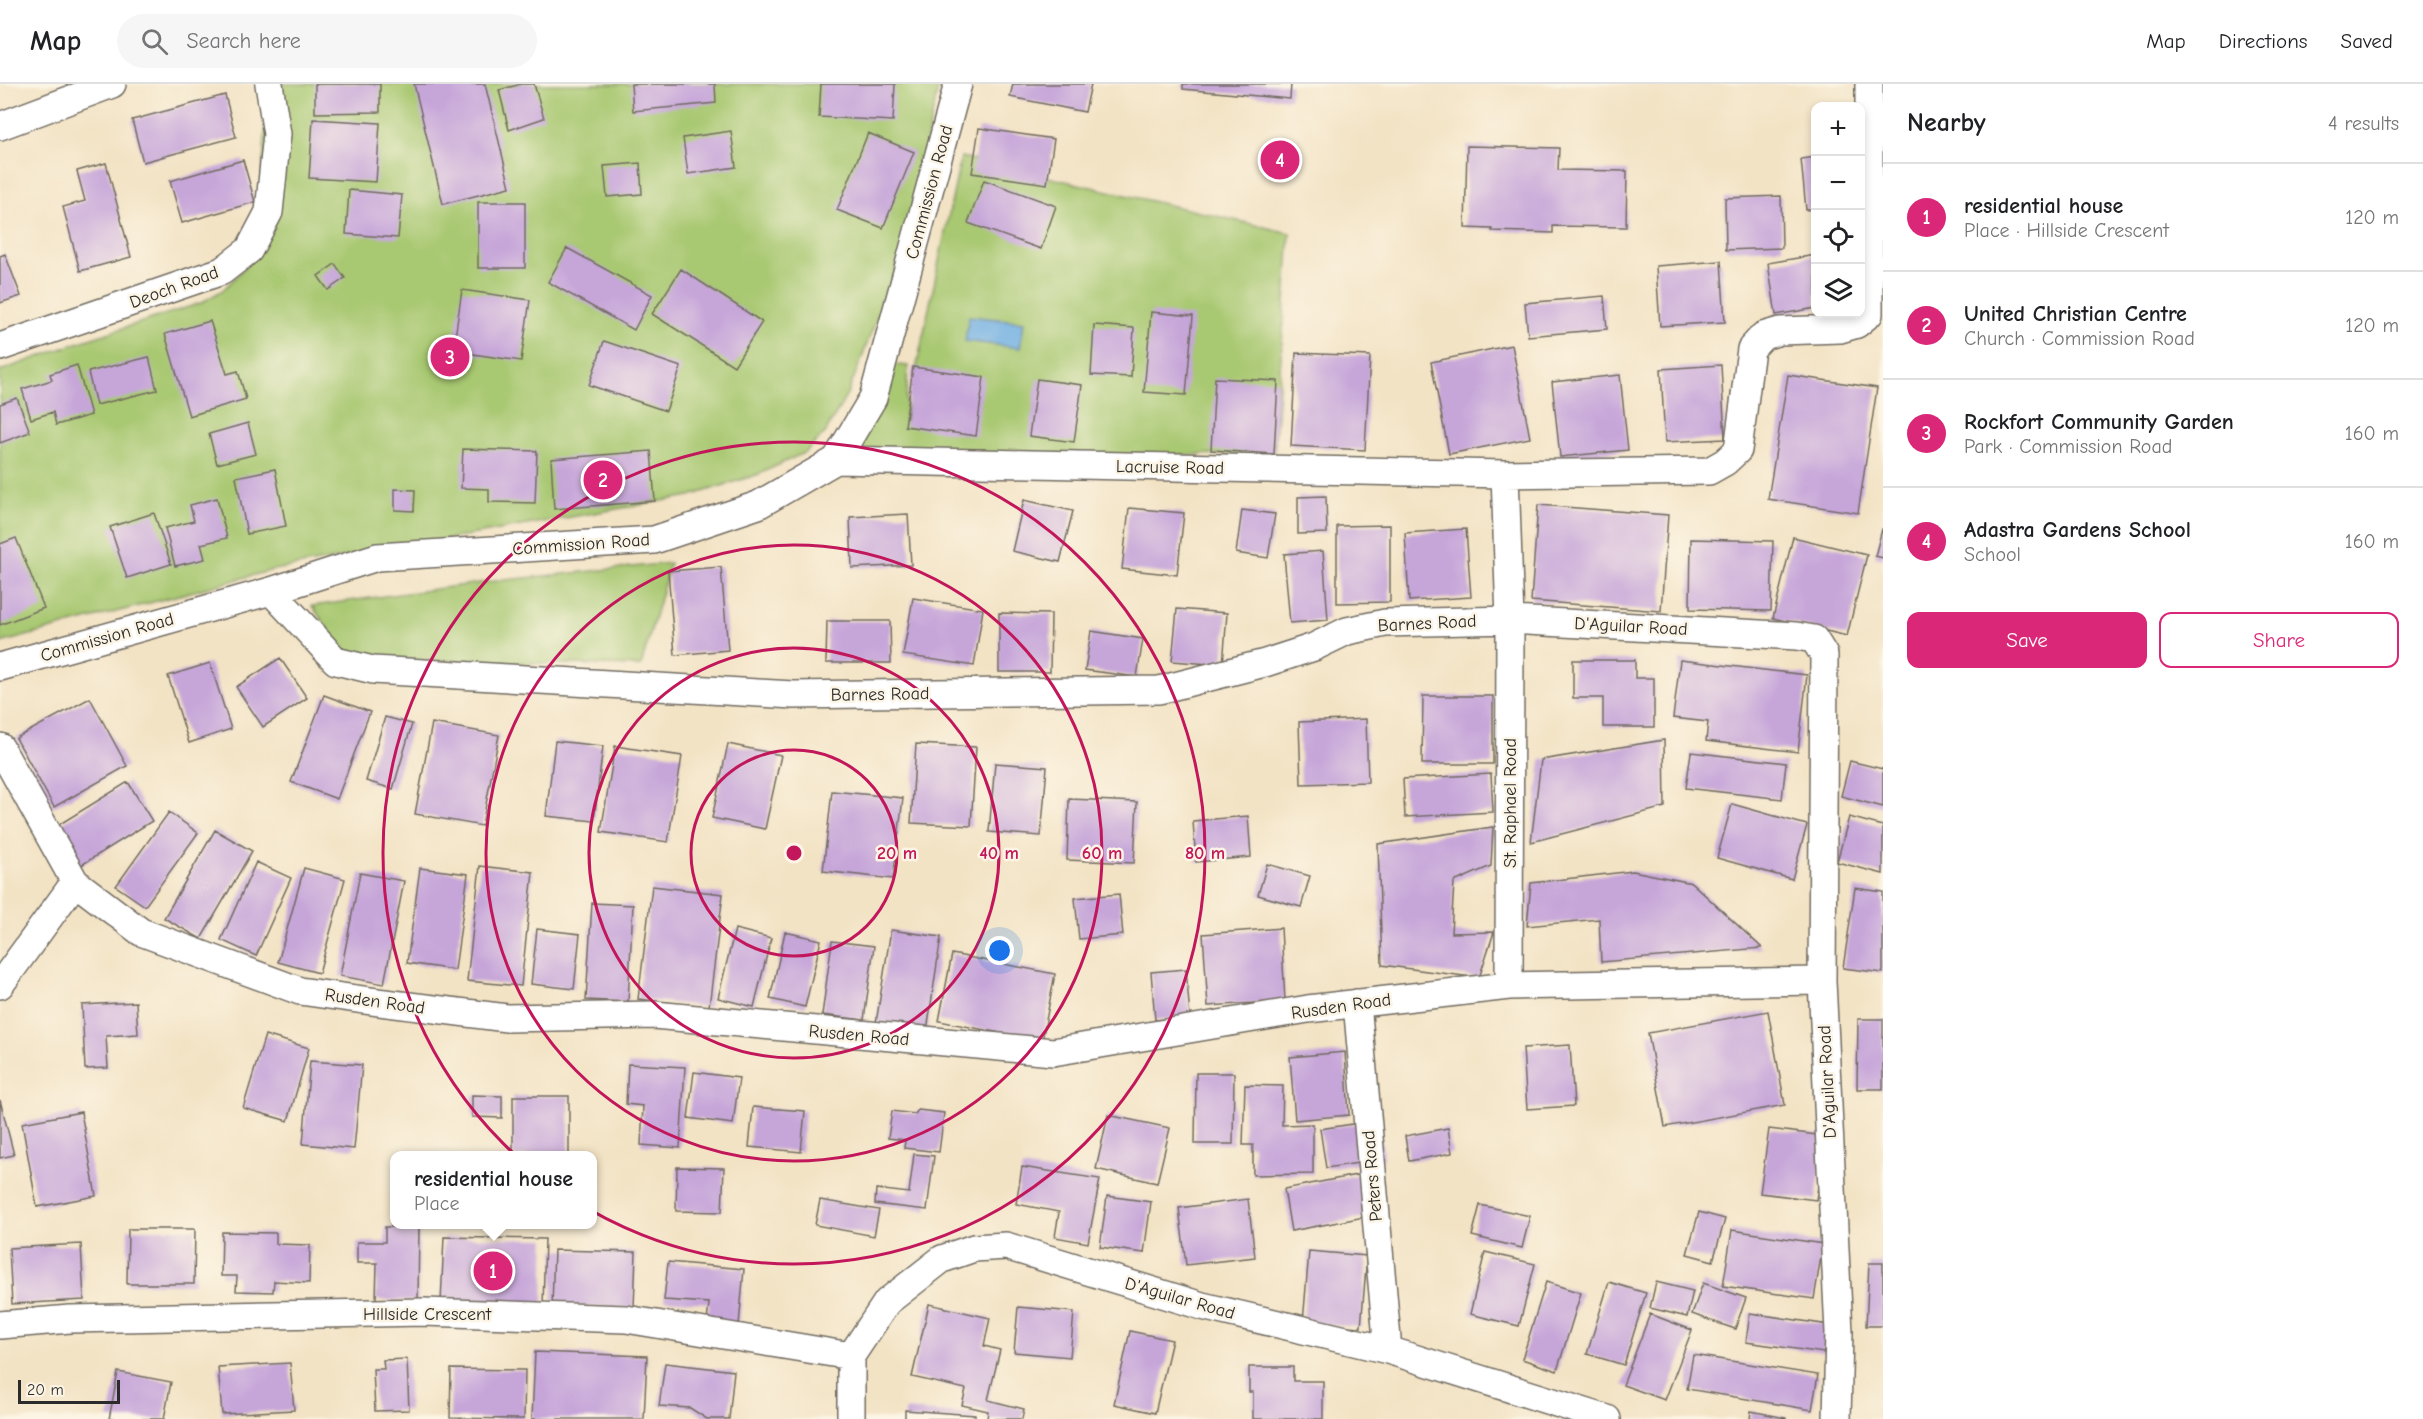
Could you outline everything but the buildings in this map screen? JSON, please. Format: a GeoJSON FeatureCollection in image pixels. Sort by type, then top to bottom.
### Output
{"type":"FeatureCollection","features":[{"type":"Feature","properties":{"kind":"street"},"geometry":{"type":"LineString","coordinates":[[0,126],[112,84]]}},
{"type":"Feature","properties":{"kind":"street","name":"Deoch Road"},"geometry":{"type":"LineString","coordinates":[[0,347],[222,271],[249,250],[269,212],[277,134],[269,84]]}},
{"type":"Feature","properties":{"kind":"street","name":"Commission Road"},"geometry":{"type":"LineString","coordinates":[[0,667],[271,591],[377,557],[654,540],[758,505],[836,459],[873,398],[958,84]]}},
{"type":"Feature","properties":{"kind":"street"},"geometry":{"type":"LineString","coordinates":[[1510,620],[1505,474],[1709,471],[1725,462],[1738,450],[1751,348],[1763,336],[1780,331],[1840,329],[1857,324],[1869,314],[1869,84]]}},
{"type":"Feature","properties":{"kind":"street","name":"Lacruise Road"},"geometry":{"type":"LineString","coordinates":[[836,459],[1505,474]]}},
{"type":"Feature","properties":{"kind":"street","name":"Barnes Road"},"geometry":{"type":"LineString","coordinates":[[271,591],[336,661],[373,670],[793,695],[1159,690],[1265,663],[1314,647],[1347,631],[1385,623],[1510,620]]}},
{"type":"Feature","properties":{"kind":"street","name":"D'Aguilar Road"},"geometry":{"type":"LineString","coordinates":[[1510,620],[1784,635],[1814,639],[1824,655],[1822,981],[1839,1332],[1837,1419]]}},
{"type":"Feature","properties":{"kind":"street","name":"St. Raphael Road"},"geometry":{"type":"LineString","coordinates":[[1509,986],[1510,620]]}},
{"type":"Feature","properties":{"kind":"street","name":"Rusden Road"},"geometry":{"type":"LineString","coordinates":[[0,747],[75,882],[141,932],[300,991],[507,1018],[654,1015],[1053,1052],[1357,1003],[1509,986],[1822,981]]}},
{"type":"Feature","properties":{"kind":"street"},"geometry":{"type":"LineString","coordinates":[[0,985],[75,882]]}},
{"type":"Feature","properties":{"kind":"street","name":"Peters Road"},"geometry":{"type":"LineString","coordinates":[[1357,1003],[1388,1350]]}},
{"type":"Feature","properties":{"kind":"street","name":"D'Aguilar Road"},"geometry":{"type":"LineString","coordinates":[[851,1356],[887,1302],[942,1259],[974,1248],[1006,1246],[1202,1306],[1388,1350],[1607,1419]]}},
{"type":"Feature","properties":{"kind":"street","name":"Hillside Crescent"},"geometry":{"type":"LineString","coordinates":[[0,1325],[69,1319],[424,1312],[626,1319],[851,1356]]}},
{"type":"Feature","properties":{"kind":"street"},"geometry":{"type":"LineString","coordinates":[[851,1356],[851,1419]]}},
{"type":"Feature","properties":{"kind":"green space"},"geometry":{"type":"Polygon","coordinates":[[[269,84],[939,84],[903,251],[848,393],[825,433],[806,452],[759,474],[690,496],[273,570],[0,643],[0,371],[77,343],[201,303],[223,290],[256,256],[269,84]]]}},
{"type":"Feature","properties":{"kind":"green space"},"geometry":{"type":"Polygon","coordinates":[[[961,157],[1290,233],[1274,454],[840,457],[886,364],[908,366],[905,422],[961,157]]]}},
{"type":"Feature","properties":{"kind":"green space"},"geometry":{"type":"Polygon","coordinates":[[[670,563],[641,666],[349,658],[312,606],[487,582],[670,563]]]}},
{"type":"Feature","properties":{"kind":"water"},"geometry":{"type":"Polygon","coordinates":[[[969,316],[1024,322],[1020,348],[965,341],[969,316]]]}},
{"type":"Feature","properties":{"kind":"place","name":"Adastra Gardens School"},"geometry":{"type":"Point","coordinates":[1280,160]}},
{"type":"Feature","properties":{"kind":"place","name":"Rockfort Community Garden"},"geometry":{"type":"Point","coordinates":[450,357]}},
{"type":"Feature","properties":{"kind":"place","name":"United Christian Centre"},"geometry":{"type":"Point","coordinates":[603,480]}},
{"type":"Feature","properties":{"kind":"place","name":"residential house"},"geometry":{"type":"Point","coordinates":[493,1271]}}]}
